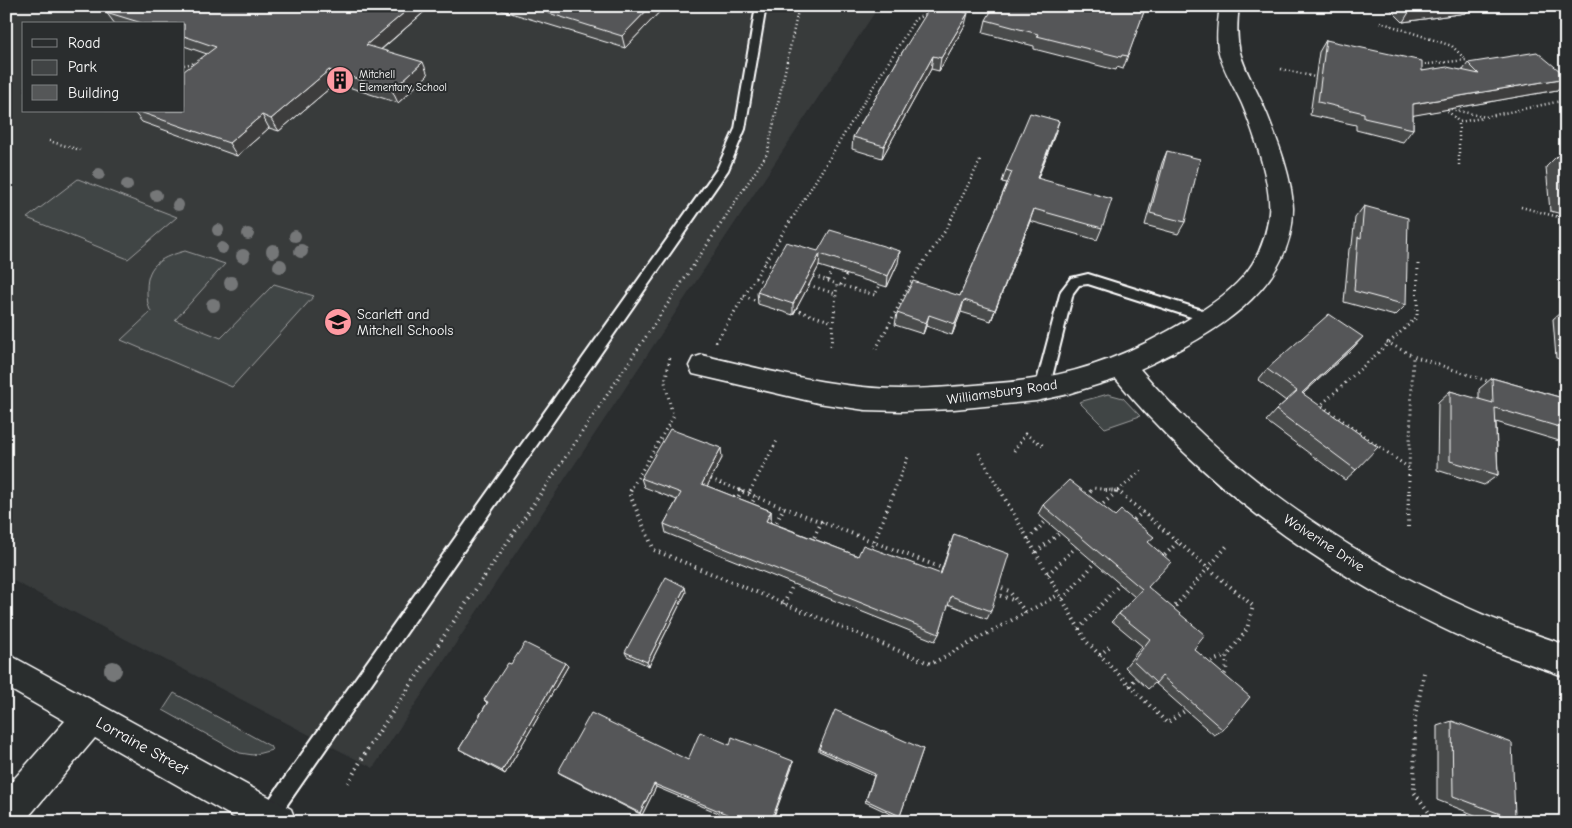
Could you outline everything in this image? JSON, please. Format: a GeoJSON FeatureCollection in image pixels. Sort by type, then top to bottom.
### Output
{"type":"FeatureCollection","features":[{"type":"Feature","properties":{"kind":"street","name":"Williamsburg Road"},"geometry":{"type":"LineString","coordinates":[[707,357],[772,383],[827,393],[887,400],[943,400],[1042,389],[1121,366],[1184,336],[1247,291],[1265,270],[1276,240],[1281,207],[1276,179],[1253,106],[1231,62],[1226,30],[1230,6]]}},
{"type":"Feature","properties":{"kind":"street","name":"Wolverine Drive"},"geometry":{"type":"LineString","coordinates":[[1121,366],[1161,413],[1243,488],[1355,565],[1417,599],[1476,628],[1566,661]]}},
{"type":"Feature","properties":{"kind":"street","name":"Lorraine Street"},"geometry":{"type":"LineString","coordinates":[[6,669],[273,819]]}},
{"type":"Feature","properties":{"kind":"street"},"geometry":{"type":"LineString","coordinates":[[6,815],[91,717]]}},
{"type":"Feature","properties":{"kind":"lane"},"geometry":{"type":"LineString","coordinates":[[273,819],[551,410],[722,170],[740,129],[761,6]]}},
{"type":"Feature","properties":{"kind":"lane"},"geometry":{"type":"LineString","coordinates":[[1042,389],[1067,291],[1075,281],[1088,279],[1210,318]]}},
{"type":"Feature","properties":{"kind":"path"},"geometry":{"type":"LineString","coordinates":[[348,783],[376,737],[645,340],[767,154],[799,6]]}},
{"type":"Feature","properties":{"kind":"path"},"geometry":{"type":"LineString","coordinates":[[951,11],[965,6]]}},
{"type":"Feature","properties":{"kind":"path"},"geometry":{"type":"LineString","coordinates":[[707,357],[915,19],[928,13],[936,12]]}},
{"type":"Feature","properties":{"kind":"path"},"geometry":{"type":"LineString","coordinates":[[1380,22],[1452,46],[1466,60],[1417,66],[1423,74]]}},
{"type":"Feature","properties":{"kind":"path"},"geometry":{"type":"LineString","coordinates":[[185,65],[200,63]]}},
{"type":"Feature","properties":{"kind":"path"},"geometry":{"type":"LineString","coordinates":[[1281,69],[1327,80]]}},
{"type":"Feature","properties":{"kind":"path"},"geometry":{"type":"LineString","coordinates":[[1459,122],[1566,100]]}},
{"type":"Feature","properties":{"kind":"path"},"geometry":{"type":"LineString","coordinates":[[1439,106],[1485,117]]}},
{"type":"Feature","properties":{"kind":"path"},"geometry":{"type":"LineString","coordinates":[[1444,108],[1459,122],[1459,165]]}},
{"type":"Feature","properties":{"kind":"path"},"geometry":{"type":"LineString","coordinates":[[49,141],[80,150]]}},
{"type":"Feature","properties":{"kind":"path"},"geometry":{"type":"LineString","coordinates":[[876,350],[915,275],[945,231],[981,159]]}},
{"type":"Feature","properties":{"kind":"path"},"geometry":{"type":"LineString","coordinates":[[1521,207],[1566,219]]}},
{"type":"Feature","properties":{"kind":"path"},"geometry":{"type":"LineString","coordinates":[[764,264],[778,268]]}},
{"type":"Feature","properties":{"kind":"path"},"geometry":{"type":"LineString","coordinates":[[1409,468],[1321,405],[1417,317],[1418,264]]}},
{"type":"Feature","properties":{"kind":"path"},"geometry":{"type":"LineString","coordinates":[[827,280],[832,270]]}},
{"type":"Feature","properties":{"kind":"path"},"geometry":{"type":"LineString","coordinates":[[831,346],[836,294],[839,284],[846,275]]}},
{"type":"Feature","properties":{"kind":"path"},"geometry":{"type":"LineString","coordinates":[[814,276],[874,295],[880,285]]}},
{"type":"Feature","properties":{"kind":"path"},"geometry":{"type":"LineString","coordinates":[[755,278],[769,284]]}},
{"type":"Feature","properties":{"kind":"path"},"geometry":{"type":"LineString","coordinates":[[809,285],[836,294]]}},
{"type":"Feature","properties":{"kind":"path"},"geometry":{"type":"LineString","coordinates":[[744,296],[759,302]]}},
{"type":"Feature","properties":{"kind":"path"},"geometry":{"type":"LineString","coordinates":[[796,310],[833,322]]}},
{"type":"Feature","properties":{"kind":"path"},"geometry":{"type":"LineString","coordinates":[[1388,342],[1413,356],[1494,384]]}},
{"type":"Feature","properties":{"kind":"path"},"geometry":{"type":"LineString","coordinates":[[1408,527],[1413,356]]}},
{"type":"Feature","properties":{"kind":"path"},"geometry":{"type":"LineString","coordinates":[[670,357],[665,382],[673,417],[629,493],[654,550],[931,664],[1060,594]]}},
{"type":"Feature","properties":{"kind":"path"},"geometry":{"type":"LineString","coordinates":[[1014,451],[1025,434],[1044,446]]}},
{"type":"Feature","properties":{"kind":"path"},"geometry":{"type":"LineString","coordinates":[[749,493],[778,439]]}},
{"type":"Feature","properties":{"kind":"path"},"geometry":{"type":"LineString","coordinates":[[979,453],[1086,641],[1167,723],[1186,710]]}},
{"type":"Feature","properties":{"kind":"path"},"geometry":{"type":"LineString","coordinates":[[868,557],[909,454]]}},
{"type":"Feature","properties":{"kind":"path"},"geometry":{"type":"LineString","coordinates":[[1093,512],[1142,470]]}},
{"type":"Feature","properties":{"kind":"path"},"geometry":{"type":"LineString","coordinates":[[711,479],[942,568]]}},
{"type":"Feature","properties":{"kind":"path"},"geometry":{"type":"LineString","coordinates":[[1080,502],[1093,488],[1118,491],[1253,606],[1246,630],[1227,656],[1226,672],[1218,684]]}},
{"type":"Feature","properties":{"kind":"path"},"geometry":{"type":"LineString","coordinates":[[734,506],[742,490]]}},
{"type":"Feature","properties":{"kind":"path"},"geometry":{"type":"LineString","coordinates":[[748,511],[756,496]]}},
{"type":"Feature","properties":{"kind":"path"},"geometry":{"type":"LineString","coordinates":[[772,532],[784,507]]}},
{"type":"Feature","properties":{"kind":"path"},"geometry":{"type":"LineString","coordinates":[[1125,528],[1143,512]]}},
{"type":"Feature","properties":{"kind":"path"},"geometry":{"type":"LineString","coordinates":[[810,546],[822,521]]}},
{"type":"Feature","properties":{"kind":"path"},"geometry":{"type":"LineString","coordinates":[[1028,539],[1046,522]]}},
{"type":"Feature","properties":{"kind":"path"},"geometry":{"type":"LineString","coordinates":[[1036,552],[1060,533]]}},
{"type":"Feature","properties":{"kind":"path"},"geometry":{"type":"LineString","coordinates":[[1155,564],[1178,542]]}},
{"type":"Feature","properties":{"kind":"path"},"geometry":{"type":"LineString","coordinates":[[1172,610],[1227,546]]}},
{"type":"Feature","properties":{"kind":"path"},"geometry":{"type":"LineString","coordinates":[[1048,574],[1076,547]]}},
{"type":"Feature","properties":{"kind":"path"},"geometry":{"type":"LineString","coordinates":[[1062,599],[1095,563]]}},
{"type":"Feature","properties":{"kind":"path"},"geometry":{"type":"LineString","coordinates":[[784,604],[796,579]]}},
{"type":"Feature","properties":{"kind":"path"},"geometry":{"type":"LineString","coordinates":[[1079,629],[1120,584]]}},
{"type":"Feature","properties":{"kind":"path"},"geometry":{"type":"LineString","coordinates":[[997,586],[1009,591],[1026,613]]}},
{"type":"Feature","properties":{"kind":"path"},"geometry":{"type":"LineString","coordinates":[[995,594],[1017,602]]}},
{"type":"Feature","properties":{"kind":"path"},"geometry":{"type":"LineString","coordinates":[[1168,607],[1177,615]]}},
{"type":"Feature","properties":{"kind":"path"},"geometry":{"type":"LineString","coordinates":[[1100,655],[1109,647]]}},
{"type":"Feature","properties":{"kind":"path"},"geometry":{"type":"LineString","coordinates":[[1199,668],[1208,661],[1227,656]]}},
{"type":"Feature","properties":{"kind":"path"},"geometry":{"type":"LineString","coordinates":[[1424,673],[1416,718],[1414,792],[1436,822]]}},
{"type":"Feature","properties":{"kind":"path"},"geometry":{"type":"LineString","coordinates":[[1130,686],[1136,678]]}},
{"type":"Feature","properties":{"kind":"shaded area","name":"Scarlett and Mitchell Schools"},"geometry":{"type":"Polygon","coordinates":[[[6,6],[879,6],[373,768],[6,577],[6,6]]]}},
{"type":"Feature","properties":{"kind":"green space"},"geometry":{"type":"Polygon","coordinates":[[[78,179],[177,217],[128,259],[27,218],[78,179]]]}},
{"type":"Feature","properties":{"kind":"green space"},"geometry":{"type":"Polygon","coordinates":[[[185,251],[225,264],[175,320],[221,338],[274,284],[314,296],[232,387],[121,340],[151,312],[147,301],[147,289],[153,267],[163,259],[185,251]]]}},
{"type":"Feature","properties":{"kind":"green space"},"geometry":{"type":"Polygon","coordinates":[[[1108,394],[1123,398],[1140,416],[1105,428],[1079,402],[1108,394]]]}},
{"type":"Feature","properties":{"kind":"green space"},"geometry":{"type":"Polygon","coordinates":[[[174,693],[270,746],[272,750],[253,755],[240,753],[163,710],[174,693]]]}},
{"type":"Feature","properties":{"kind":"building","name":"Mitchell Elementary School"},"geometry":{"type":"Polygon","coordinates":[[[115,6],[412,6],[366,45],[423,62],[392,90],[329,70],[271,119],[262,115],[229,143],[140,112],[185,112],[185,70],[216,47],[185,36],[185,22],[138,22],[106,12],[115,6]]]}},
{"type":"Feature","properties":{"kind":"building"},"geometry":{"type":"Polygon","coordinates":[[[526,6],[651,6],[622,36],[526,6]]]}},
{"type":"Feature","properties":{"kind":"building"},"geometry":{"type":"Polygon","coordinates":[[[931,6],[942,6],[968,13],[941,58],[933,56],[884,146],[853,137],[903,51],[931,6]]]}},
{"type":"Feature","properties":{"kind":"building"},"geometry":{"type":"Polygon","coordinates":[[[994,6],[1146,6],[1128,56],[1122,55],[1121,57],[1037,36],[1038,34],[986,20],[994,6]]]}},
{"type":"Feature","properties":{"kind":"building"},"geometry":{"type":"Polygon","coordinates":[[[1408,6],[1434,6],[1411,9],[1408,6]]]}},
{"type":"Feature","properties":{"kind":"building"},"geometry":{"type":"Polygon","coordinates":[[[1326,40],[1422,61],[1422,71],[1447,67],[1479,74],[1468,63],[1537,52],[1566,78],[1413,104],[1413,129],[1364,118],[1364,113],[1318,102],[1326,40]]]}},
{"type":"Feature","properties":{"kind":"building"},"geometry":{"type":"Polygon","coordinates":[[[1030,113],[1059,121],[1037,178],[1112,199],[1102,228],[1034,209],[995,310],[964,300],[955,324],[929,315],[926,323],[897,313],[913,281],[960,296],[1012,172],[1006,170],[1030,113]]]}},
{"type":"Feature","properties":{"kind":"building"},"geometry":{"type":"Polygon","coordinates":[[[1167,151],[1200,159],[1185,222],[1150,213],[1167,151]]]}},
{"type":"Feature","properties":{"kind":"building"},"geometry":{"type":"Polygon","coordinates":[[[1558,155],[1566,157],[1566,200],[1563,199],[1558,155]]]}},
{"type":"Feature","properties":{"kind":"building"},"geometry":{"type":"Polygon","coordinates":[[[1364,206],[1408,218],[1406,305],[1354,291],[1358,237],[1361,238],[1364,206]]]}},
{"type":"Feature","properties":{"kind":"building"},"geometry":{"type":"Polygon","coordinates":[[[830,230],[900,251],[888,276],[820,254],[793,304],[757,292],[786,242],[818,251],[830,230]]]}},
{"type":"Feature","properties":{"kind":"building"},"geometry":{"type":"Polygon","coordinates":[[[1329,314],[1363,337],[1302,393],[1378,447],[1356,470],[1276,410],[1297,391],[1267,369],[1329,314]]]}},
{"type":"Feature","properties":{"kind":"building"},"geometry":{"type":"Polygon","coordinates":[[[1492,378],[1566,399],[1566,429],[1495,408],[1498,475],[1450,461],[1450,391],[1493,403],[1492,378]]]}},
{"type":"Feature","properties":{"kind":"building"},"geometry":{"type":"Polygon","coordinates":[[[670,429],[721,448],[702,484],[771,511],[766,521],[858,556],[863,545],[941,574],[954,534],[1009,554],[991,611],[951,596],[939,634],[664,524],[681,493],[641,478],[670,429]]]}},
{"type":"Feature","properties":{"kind":"building"},"geometry":{"type":"Polygon","coordinates":[[[1069,480],[1115,516],[1121,510],[1154,537],[1148,542],[1171,562],[1148,587],[1205,635],[1194,649],[1250,697],[1223,730],[1162,676],[1156,683],[1133,661],[1150,639],[1119,614],[1142,589],[1043,505],[1069,480]]]}},
{"type":"Feature","properties":{"kind":"building"},"geometry":{"type":"Polygon","coordinates":[[[666,577],[685,587],[647,662],[625,652],[666,577]]]}},
{"type":"Feature","properties":{"kind":"building"},"geometry":{"type":"Polygon","coordinates":[[[525,643],[565,663],[502,771],[459,749],[488,702],[484,700],[508,663],[511,664],[525,643]]]}},
{"type":"Feature","properties":{"kind":"building"},"geometry":{"type":"Polygon","coordinates":[[[835,710],[923,749],[900,816],[866,800],[875,774],[819,749],[835,710]]]}},
{"type":"Feature","properties":{"kind":"building"},"geometry":{"type":"Polygon","coordinates":[[[591,713],[688,760],[700,732],[730,745],[732,737],[793,761],[771,822],[726,822],[729,815],[654,784],[640,813],[558,772],[591,713]]]}},
{"type":"Feature","properties":{"kind":"building"},"geometry":{"type":"Polygon","coordinates":[[[1452,721],[1512,743],[1515,816],[1531,822],[1503,822],[1503,815],[1453,796],[1452,721]]]}},
{"type":"Feature","properties":{"kind":"place","name":"Mitchell Elementary School"},"geometry":{"type":"Point","coordinates":[340,80]}},
{"type":"Feature","properties":{"kind":"place","name":"Scarlett and Mitchell Schools"},"geometry":{"type":"Point","coordinates":[338,322]}}]}
